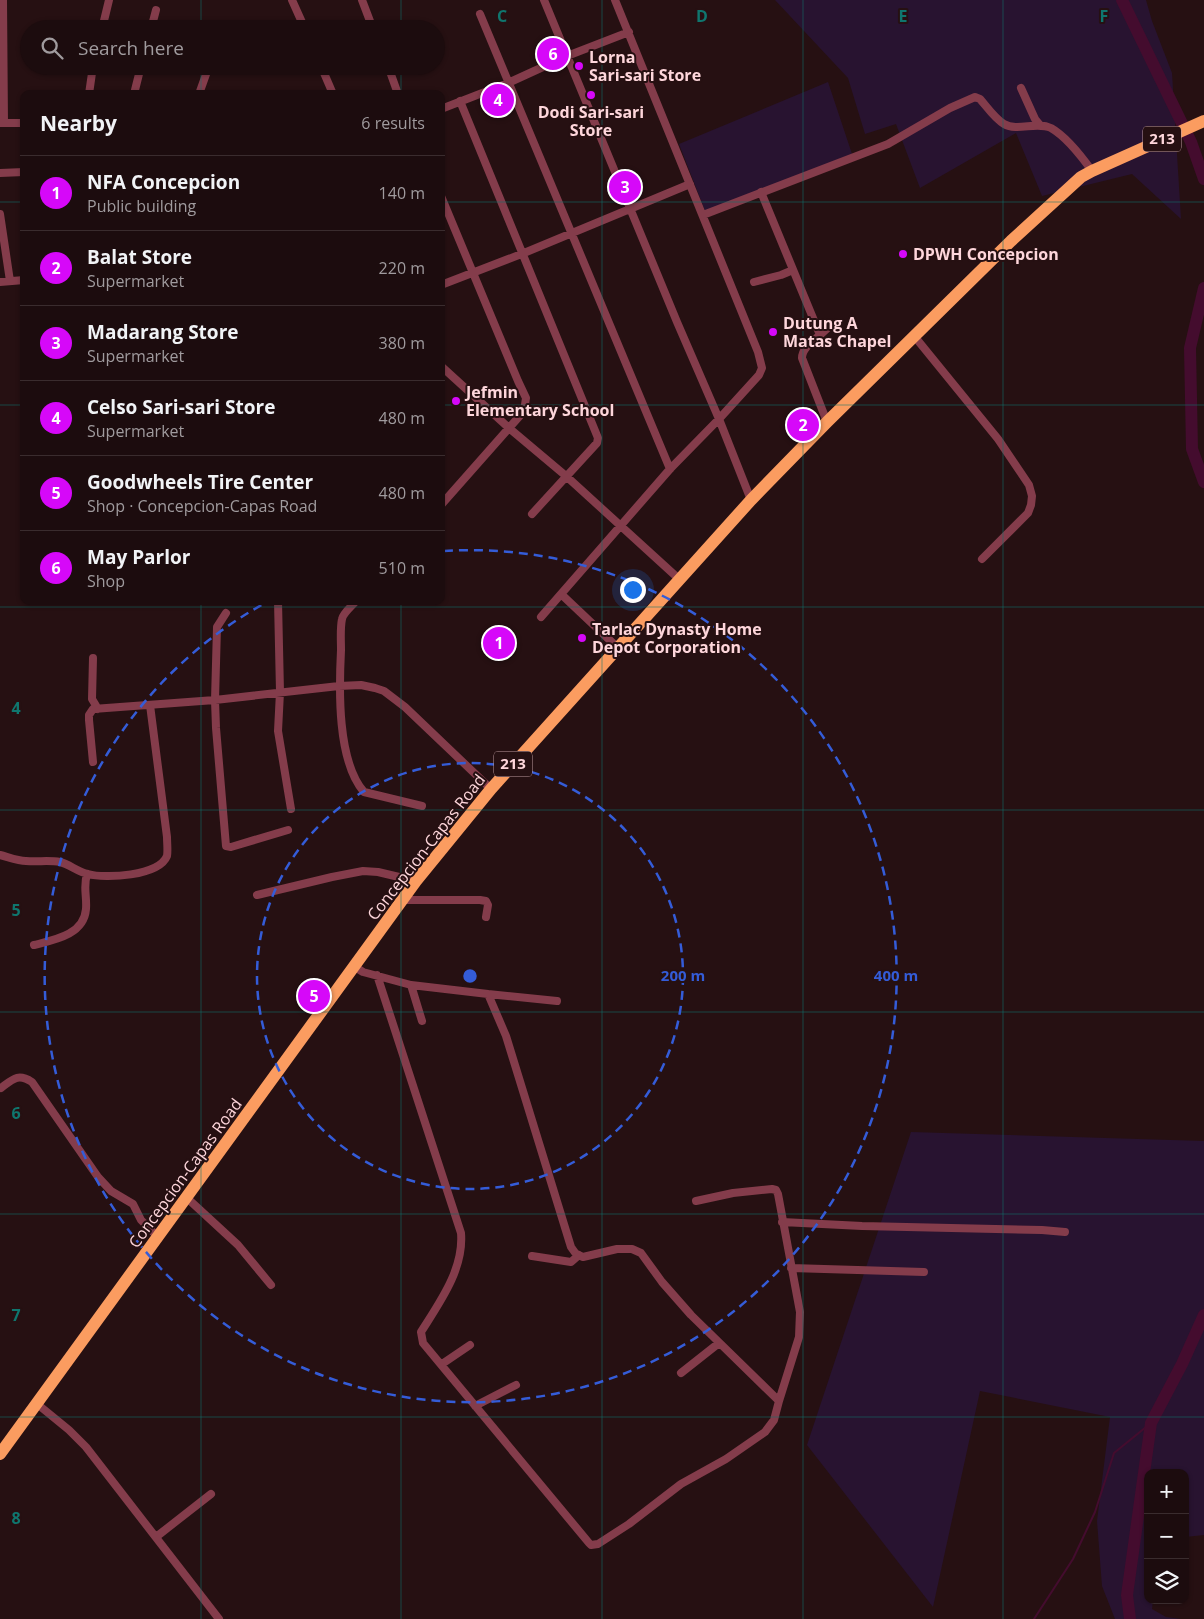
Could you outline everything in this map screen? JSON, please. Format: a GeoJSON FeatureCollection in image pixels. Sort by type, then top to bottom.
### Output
{"type":"FeatureCollection","features":[{"type":"Feature","properties":{"kind":"main road","name":"Concepcion-Capas Road"},"geometry":{"type":"LineString","coordinates":[[0,1454],[416,882],[491,789],[617,646],[751,500],[827,422],[1011,241],[1081,178],[1092,170],[1204,121]]}},
{"type":"Feature","properties":{"kind":"street"},"geometry":{"type":"LineString","coordinates":[[4,0],[2,123],[20,123]]}},
{"type":"Feature","properties":{"kind":"street"},"geometry":{"type":"LineString","coordinates":[[104,20],[109,0]]}},
{"type":"Feature","properties":{"kind":"street"},"geometry":{"type":"LineString","coordinates":[[292,0],[301,20]]}},
{"type":"Feature","properties":{"kind":"street"},"geometry":{"type":"LineString","coordinates":[[362,0],[370,20]]}},
{"type":"Feature","properties":{"kind":"street"},"geometry":{"type":"LineString","coordinates":[[544,0],[751,500]]}},
{"type":"Feature","properties":{"kind":"street"},"geometry":{"type":"LineString","coordinates":[[541,617],[670,468],[719,419],[759,375],[762,368],[758,352],[616,0]]}},
{"type":"Feature","properties":{"kind":"street"},"geometry":{"type":"LineString","coordinates":[[153,20],[156,10]]}},
{"type":"Feature","properties":{"kind":"street"},"geometry":{"type":"LineString","coordinates":[[480,14],[508,83],[526,119],[670,468]]}},
{"type":"Feature","properties":{"kind":"street"},"geometry":{"type":"LineString","coordinates":[[445,107],[629,32]]}},
{"type":"Feature","properties":{"kind":"street"},"geometry":{"type":"LineString","coordinates":[[90,90],[92,75]]}},
{"type":"Feature","properties":{"kind":"street"},"geometry":{"type":"LineString","coordinates":[[135,90],[139,75]]}},
{"type":"Feature","properties":{"kind":"street"},"geometry":{"type":"LineString","coordinates":[[200,90],[206,75]]}},
{"type":"Feature","properties":{"kind":"street"},"geometry":{"type":"LineString","coordinates":[[325,75],[331,90]]}},
{"type":"Feature","properties":{"kind":"street"},"geometry":{"type":"LineString","coordinates":[[391,75],[397,90]]}},
{"type":"Feature","properties":{"kind":"street"},"geometry":{"type":"LineString","coordinates":[[1022,88],[1035,119],[1040,125]]}},
{"type":"Feature","properties":{"kind":"street"},"geometry":{"type":"LineString","coordinates":[[703,215],[888,144],[950,108],[975,97],[980,99],[1005,125],[1016,127],[1040,125],[1050,128],[1058,133],[1092,170]]}},
{"type":"Feature","properties":{"kind":"street"},"geometry":{"type":"LineString","coordinates":[[460,101],[524,253],[598,438],[597,443],[532,514]]}},
{"type":"Feature","properties":{"kind":"street"},"geometry":{"type":"LineString","coordinates":[[0,173],[20,172]]}},
{"type":"Feature","properties":{"kind":"street"},"geometry":{"type":"LineString","coordinates":[[445,284],[690,184]]}},
{"type":"Feature","properties":{"kind":"street"},"geometry":{"type":"LineString","coordinates":[[761,192],[820,335]]}},
{"type":"Feature","properties":{"kind":"street"},"geometry":{"type":"LineString","coordinates":[[445,205],[526,398],[524,411],[445,500]]}},
{"type":"Feature","properties":{"kind":"street"},"geometry":{"type":"LineString","coordinates":[[0,214],[10,281]]}},
{"type":"Feature","properties":{"kind":"street"},"geometry":{"type":"LineString","coordinates":[[754,282],[793,270]]}},
{"type":"Feature","properties":{"kind":"street"},"geometry":{"type":"LineString","coordinates":[[0,282],[20,280]]}},
{"type":"Feature","properties":{"kind":"street"},"geometry":{"type":"LineString","coordinates":[[827,422],[802,358],[802,353],[831,326]]}},
{"type":"Feature","properties":{"kind":"street"},"geometry":{"type":"LineString","coordinates":[[915,336],[986,424],[1030,485],[1032,496],[1028,513],[982,559]]}},
{"type":"Feature","properties":{"kind":"street"},"geometry":{"type":"LineString","coordinates":[[445,370],[679,579]]}},
{"type":"Feature","properties":{"kind":"street"},"geometry":{"type":"LineString","coordinates":[[560,594],[617,646]]}},
{"type":"Feature","properties":{"kind":"street"},"geometry":{"type":"LineString","coordinates":[[278,605],[280,692],[278,731],[291,809]]}},
{"type":"Feature","properties":{"kind":"street"},"geometry":{"type":"LineString","coordinates":[[352,605],[342,617],[339,686],[343,733],[348,757],[360,787],[364,792],[422,806]]}},
{"type":"Feature","properties":{"kind":"street"},"geometry":{"type":"LineString","coordinates":[[226,613],[217,626],[215,700],[226,846],[231,847],[288,830]]}},
{"type":"Feature","properties":{"kind":"street"},"geometry":{"type":"LineString","coordinates":[[92,658],[92,699],[98,709]]}},
{"type":"Feature","properties":{"kind":"street"},"geometry":{"type":"LineString","coordinates":[[93,762],[89,715],[93,709],[215,700],[361,685],[384,692],[428,727],[491,789]]}},
{"type":"Feature","properties":{"kind":"street"},"geometry":{"type":"LineString","coordinates":[[0,855],[25,861],[50,860],[64,863],[77,871],[100,877],[130,874],[156,866],[164,861],[167,855],[167,837],[150,705]]}},
{"type":"Feature","properties":{"kind":"street"},"geometry":{"type":"LineString","coordinates":[[257,895],[363,871],[378,872],[416,882]]}},
{"type":"Feature","properties":{"kind":"street"},"geometry":{"type":"LineString","coordinates":[[34,945],[60,938],[72,932],[80,925],[86,909],[84,884],[87,874]]}},
{"type":"Feature","properties":{"kind":"street"},"geometry":{"type":"LineString","coordinates":[[403,900],[486,901],[488,905],[486,917]]}},
{"type":"Feature","properties":{"kind":"street"},"geometry":{"type":"LineString","coordinates":[[355,967],[363,972],[411,985],[557,1001]]}},
{"type":"Feature","properties":{"kind":"street"},"geometry":{"type":"LineString","coordinates":[[377,975],[461,1232],[461,1257],[442,1299],[421,1332],[423,1343],[591,1545],[598,1544],[629,1524],[681,1484],[726,1459],[765,1432],[774,1420],[800,1331],[800,1312],[778,1194],[772,1188],[733,1193],[696,1201]]}},
{"type":"Feature","properties":{"kind":"street"},"geometry":{"type":"LineString","coordinates":[[411,985],[422,1021]]}},
{"type":"Feature","properties":{"kind":"street"},"geometry":{"type":"LineString","coordinates":[[488,994],[506,1036],[571,1247],[579,1255],[589,1256],[617,1248],[632,1249],[641,1253],[662,1282],[719,1343],[779,1401]]}},
{"type":"Feature","properties":{"kind":"street"},"geometry":{"type":"LineString","coordinates":[[1,1088],[14,1078],[24,1078],[32,1082],[98,1177],[111,1191],[133,1204],[141,1220],[158,1237]]}},
{"type":"Feature","properties":{"kind":"street"},"geometry":{"type":"LineString","coordinates":[[187,1198],[238,1244],[271,1285]]}},
{"type":"Feature","properties":{"kind":"street"},"geometry":{"type":"LineString","coordinates":[[782,1222],[862,1226],[1032,1229],[1065,1232]]}},
{"type":"Feature","properties":{"kind":"street"},"geometry":{"type":"LineString","coordinates":[[532,1256],[571,1262],[579,1255]]}},
{"type":"Feature","properties":{"kind":"street"},"geometry":{"type":"LineString","coordinates":[[791,1268],[924,1272]]}},
{"type":"Feature","properties":{"kind":"street"},"geometry":{"type":"LineString","coordinates":[[681,1374],[719,1343]]}},
{"type":"Feature","properties":{"kind":"street"},"geometry":{"type":"LineString","coordinates":[[442,1364],[470,1346]]}},
{"type":"Feature","properties":{"kind":"street"},"geometry":{"type":"LineString","coordinates":[[475,1406],[516,1385]]}},
{"type":"Feature","properties":{"kind":"street"},"geometry":{"type":"LineString","coordinates":[[36,1403],[69,1430],[86,1447],[219,1619]]}},
{"type":"Feature","properties":{"kind":"street"},"geometry":{"type":"LineString","coordinates":[[156,1537],[210,1494]]}},
{"type":"Feature","properties":{"kind":"shaded area"},"geometry":{"type":"Polygon","coordinates":[[[775,0],[1146,0],[1172,73],[1181,219],[1132,174],[1042,196],[1016,133],[920,188],[896,124],[865,134],[848,78],[775,0]]]}},
{"type":"Feature","properties":{"kind":"shaded area"},"geometry":{"type":"Polygon","coordinates":[[[828,82],[852,154],[705,211],[679,144],[828,82]]]}},
{"type":"Feature","properties":{"kind":"shaded area"},"geometry":{"type":"Polygon","coordinates":[[[911,1132],[1204,1141],[1204,1535],[1189,1537],[1189,1469],[1144,1469],[1144,1604],[1153,1604],[1152,1609],[1166,1617],[1181,1619],[1115,1619],[1102,1586],[1097,1521],[1110,1417],[980,1391],[933,1607],[807,1445],[911,1132]]]}},
{"type":"Feature","properties":{"kind":"waterway"},"geometry":{"type":"LineString","coordinates":[[1122,0],[1191,142],[1204,179]]}},
{"type":"Feature","properties":{"kind":"waterway"},"geometry":{"type":"LineString","coordinates":[[1204,288],[1190,348],[1192,449],[1204,482]]}},
{"type":"Feature","properties":{"kind":"waterway"},"geometry":{"type":"LineString","coordinates":[[1130,1619],[1127,1595],[1151,1423],[1182,1364],[1204,1315]]}},
{"type":"Feature","properties":{"kind":"waterway"},"geometry":{"type":"LineString","coordinates":[[1034,1619],[1073,1559],[1095,1512],[1114,1453],[1151,1423]]}},
{"type":"Feature","properties":{"kind":"place","name":"May Parlor"},"geometry":{"type":"Point","coordinates":[553,54]}},
{"type":"Feature","properties":{"kind":"place","name":"Lorna Sari-sari Store"},"geometry":{"type":"Point","coordinates":[579,66]}},
{"type":"Feature","properties":{"kind":"place","name":"Dodi Sari-sari Store"},"geometry":{"type":"Point","coordinates":[591,95]}},
{"type":"Feature","properties":{"kind":"place","name":"Celso Sari-sari Store"},"geometry":{"type":"Point","coordinates":[498,100]}},
{"type":"Feature","properties":{"kind":"place","name":"Madarang Store"},"geometry":{"type":"Point","coordinates":[625,187]}},
{"type":"Feature","properties":{"kind":"place","name":"DPWH Concepcion"},"geometry":{"type":"Point","coordinates":[903,254]}},
{"type":"Feature","properties":{"kind":"place","name":"Dutung A Matas Chapel"},"geometry":{"type":"Point","coordinates":[773,332]}},
{"type":"Feature","properties":{"kind":"place","name":"Jefmin Elementary School"},"geometry":{"type":"Point","coordinates":[456,401]}},
{"type":"Feature","properties":{"kind":"place","name":"Balat Store"},"geometry":{"type":"Point","coordinates":[803,425]}},
{"type":"Feature","properties":{"kind":"place","name":"Tarlac Dynasty Home Depot Corporation"},"geometry":{"type":"Point","coordinates":[582,638]}},
{"type":"Feature","properties":{"kind":"place","name":"NFA Concepcion"},"geometry":{"type":"Point","coordinates":[499,643]}},
{"type":"Feature","properties":{"kind":"place","name":"Goodwheels Tire Center"},"geometry":{"type":"Point","coordinates":[314,996]}}]}
